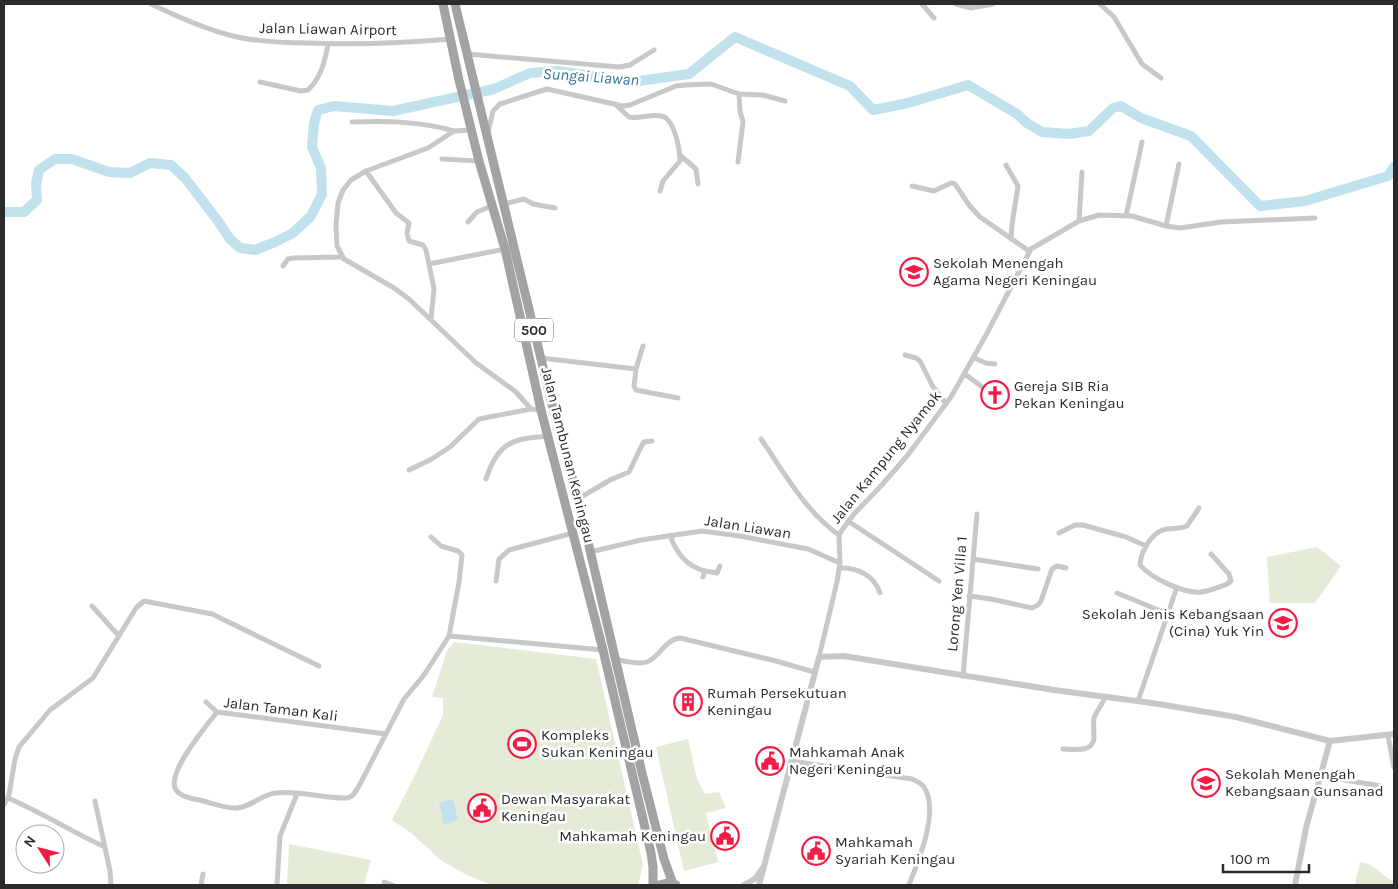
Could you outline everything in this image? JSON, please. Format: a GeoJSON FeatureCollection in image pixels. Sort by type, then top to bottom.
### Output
{"type":"FeatureCollection","features":[{"type":"Feature","properties":{"kind":"main road","name":"Jalan Tambunan Keningau"},"geometry":{"type":"LineString","coordinates":[[443,4],[471,130],[505,249],[541,410],[603,650],[651,853],[653,885]]}},
{"type":"Feature","properties":{"kind":"main road","name":"Jalan Tambunan Keningau"},"geometry":{"type":"LineString","coordinates":[[455,4],[486,138],[578,499],[659,840],[674,884]]}},
{"type":"Feature","properties":{"kind":"main road"},"geometry":{"type":"LineString","coordinates":[[489,150],[486,160],[492,203]]}},
{"type":"Feature","properties":{"kind":"main road","name":"500"},"geometry":{"type":"LineString","coordinates":[[659,885],[674,884]]}},
{"type":"Feature","properties":{"kind":"street","name":"Jalan Liawan Airport"},"geometry":{"type":"LineString","coordinates":[[151,4],[200,25],[236,37],[277,42],[328,44],[451,39]]}},
{"type":"Feature","properties":{"kind":"street"},"geometry":{"type":"LineString","coordinates":[[922,4],[934,18]]}},
{"type":"Feature","properties":{"kind":"street"},"geometry":{"type":"LineString","coordinates":[[956,4],[971,8],[993,4]]}},
{"type":"Feature","properties":{"kind":"street"},"geometry":{"type":"LineString","coordinates":[[1100,4],[1114,17],[1142,64],[1161,78]]}},
{"type":"Feature","properties":{"kind":"street"},"geometry":{"type":"LineString","coordinates":[[260,82],[301,91],[308,90],[313,86],[322,69],[328,44]]}},
{"type":"Feature","properties":{"kind":"street"},"geometry":{"type":"LineString","coordinates":[[467,54],[619,67],[630,65],[654,50]]}},
{"type":"Feature","properties":{"kind":"street"},"geometry":{"type":"LineString","coordinates":[[486,138],[493,111],[500,104],[544,90],[559,91],[616,105],[630,105],[676,86],[711,84],[739,94],[763,95],[785,101]]}},
{"type":"Feature","properties":{"kind":"street"},"geometry":{"type":"LineString","coordinates":[[738,162],[742,122],[739,94]]}},
{"type":"Feature","properties":{"kind":"street"},"geometry":{"type":"LineString","coordinates":[[616,105],[629,117],[660,116],[666,118],[672,124],[680,161],[663,181],[660,191]]}},
{"type":"Feature","properties":{"kind":"street"},"geometry":{"type":"LineString","coordinates":[[352,122],[396,121],[435,126],[454,131],[471,130]]}},
{"type":"Feature","properties":{"kind":"street"},"geometry":{"type":"LineString","coordinates":[[341,257],[336,237],[338,203],[347,185],[366,171],[428,148],[454,131]]}},
{"type":"Feature","properties":{"kind":"street"},"geometry":{"type":"LineString","coordinates":[[1126,216],[1142,142]]}},
{"type":"Feature","properties":{"kind":"street"},"geometry":{"type":"LineString","coordinates":[[680,155],[696,168],[698,184]]}},
{"type":"Feature","properties":{"kind":"street"},"geometry":{"type":"LineString","coordinates":[[442,159],[479,161]]}},
{"type":"Feature","properties":{"kind":"street"},"geometry":{"type":"LineString","coordinates":[[1166,226],[1179,164]]}},
{"type":"Feature","properties":{"kind":"street"},"geometry":{"type":"LineString","coordinates":[[1006,166],[1018,186],[1011,239]]}},
{"type":"Feature","properties":{"kind":"street"},"geometry":{"type":"LineString","coordinates":[[366,171],[396,213],[408,223],[407,233],[409,241],[425,247],[434,289],[431,319]]}},
{"type":"Feature","properties":{"kind":"street"},"geometry":{"type":"LineString","coordinates":[[1079,220],[1082,172]]}},
{"type":"Feature","properties":{"kind":"street"},"geometry":{"type":"LineString","coordinates":[[912,186],[934,191],[951,183],[955,184],[973,211],[1029,251]]}},
{"type":"Feature","properties":{"kind":"street"},"geometry":{"type":"LineString","coordinates":[[504,204],[524,198],[533,204],[555,208]]}},
{"type":"Feature","properties":{"kind":"street"},"geometry":{"type":"LineString","coordinates":[[468,222],[477,212],[492,203]]}},
{"type":"Feature","properties":{"kind":"street","name":"Jalan Kampung Nyamok"},"geometry":{"type":"LineString","coordinates":[[760,885],[840,566],[840,535],[848,520],[895,470],[946,404],[974,358],[1029,251],[1039,243],[1079,220],[1099,215],[1141,218],[1166,226],[1186,228],[1221,222],[1315,218]]}},
{"type":"Feature","properties":{"kind":"street"},"geometry":{"type":"LineString","coordinates":[[429,264],[505,249]]}},
{"type":"Feature","properties":{"kind":"street"},"geometry":{"type":"LineString","coordinates":[[283,266],[287,260],[293,258],[341,257],[400,292],[475,362],[516,392],[531,409]]}},
{"type":"Feature","properties":{"kind":"street"},"geometry":{"type":"LineString","coordinates":[[643,346],[636,369],[634,386],[636,390],[678,398]]}},
{"type":"Feature","properties":{"kind":"street"},"geometry":{"type":"LineString","coordinates":[[905,356],[916,358],[920,361],[932,385],[946,404]]}},
{"type":"Feature","properties":{"kind":"street"},"geometry":{"type":"LineString","coordinates":[[541,358],[636,369]]}},
{"type":"Feature","properties":{"kind":"street"},"geometry":{"type":"LineString","coordinates":[[974,358],[986,363],[995,364]]}},
{"type":"Feature","properties":{"kind":"street"},"geometry":{"type":"LineString","coordinates":[[965,374],[982,387]]}},
{"type":"Feature","properties":{"kind":"street"},"geometry":{"type":"LineString","coordinates":[[409,470],[430,460],[450,447],[479,419],[531,409],[541,410]]}},
{"type":"Feature","properties":{"kind":"street"},"geometry":{"type":"LineString","coordinates":[[486,479],[495,458],[511,443],[527,438],[548,436]]}},
{"type":"Feature","properties":{"kind":"street"},"geometry":{"type":"LineString","coordinates":[[761,439],[809,507],[823,523],[840,535]]}},
{"type":"Feature","properties":{"kind":"street"},"geometry":{"type":"LineString","coordinates":[[578,499],[610,480],[629,472],[644,442],[652,441]]}},
{"type":"Feature","properties":{"kind":"street"},"geometry":{"type":"LineString","coordinates":[[1199,508],[1187,526],[1166,529],[1152,537],[1140,561],[1141,566],[1156,578],[1189,591],[1201,592],[1230,582],[1231,579],[1229,574],[1211,554]]}},
{"type":"Feature","properties":{"kind":"street","name":"Lorong Yen Villa 1"},"geometry":{"type":"LineString","coordinates":[[962,676],[977,514]]}},
{"type":"Feature","properties":{"kind":"street"},"geometry":{"type":"LineString","coordinates":[[848,520],[939,581]]}},
{"type":"Feature","properties":{"kind":"street"},"geometry":{"type":"LineString","coordinates":[[1059,533],[1074,526],[1083,526],[1126,537],[1146,546]]}},
{"type":"Feature","properties":{"kind":"street","name":"Jalan Liawan"},"geometry":{"type":"LineString","coordinates":[[590,552],[670,535],[702,531],[731,534],[808,549],[840,566],[850,567],[864,573],[878,586],[880,593]]}},
{"type":"Feature","properties":{"kind":"street"},"geometry":{"type":"LineString","coordinates":[[496,581],[499,559],[508,550],[573,534]]}},
{"type":"Feature","properties":{"kind":"street"},"geometry":{"type":"LineString","coordinates":[[670,535],[675,548],[684,560],[704,574],[717,573],[720,566]]}},
{"type":"Feature","properties":{"kind":"street"},"geometry":{"type":"LineString","coordinates":[[277,885],[280,836],[298,794],[351,797],[359,786],[404,699],[424,675],[449,636],[462,555],[458,550],[441,546],[431,537]]}},
{"type":"Feature","properties":{"kind":"street"},"geometry":{"type":"LineString","coordinates":[[973,559],[1038,569]]}},
{"type":"Feature","properties":{"kind":"street"},"geometry":{"type":"LineString","coordinates":[[970,596],[1032,608],[1041,601],[1052,569],[1057,566],[1066,568]]}},
{"type":"Feature","properties":{"kind":"street"},"geometry":{"type":"LineString","coordinates":[[1138,701],[1177,587]]}},
{"type":"Feature","properties":{"kind":"street"},"geometry":{"type":"LineString","coordinates":[[1118,593],[1168,614]]}},
{"type":"Feature","properties":{"kind":"street"},"geometry":{"type":"LineString","coordinates":[[4,805],[8,798],[19,747],[50,710],[93,678],[136,608],[142,602],[147,601],[212,614],[319,666]]}},
{"type":"Feature","properties":{"kind":"street"},"geometry":{"type":"LineString","coordinates":[[92,606],[119,636]]}},
{"type":"Feature","properties":{"kind":"street"},"geometry":{"type":"LineString","coordinates":[[449,636],[603,650]]}},
{"type":"Feature","properties":{"kind":"street"},"geometry":{"type":"LineString","coordinates":[[615,659],[648,662],[669,640],[680,638],[814,672]]}},
{"type":"Feature","properties":{"kind":"street"},"geometry":{"type":"LineString","coordinates":[[818,657],[844,656],[962,676],[1138,701],[1236,717],[1330,740],[1391,735],[1394,767]]}},
{"type":"Feature","properties":{"kind":"street"},"geometry":{"type":"LineString","coordinates":[[1063,749],[1085,749],[1092,745],[1094,741],[1095,716],[1102,706],[1105,697]]}},
{"type":"Feature","properties":{"kind":"street"},"geometry":{"type":"LineString","coordinates":[[206,702],[217,712]]}},
{"type":"Feature","properties":{"kind":"street","name":"Jalan Taman Kali"},"geometry":{"type":"LineString","coordinates":[[298,794],[276,793],[236,808],[186,797],[176,790],[174,781],[179,766],[192,745],[217,712],[386,734]]}},
{"type":"Feature","properties":{"kind":"street"},"geometry":{"type":"LineString","coordinates":[[1294,885],[1306,828],[1330,740]]}},
{"type":"Feature","properties":{"kind":"street"},"geometry":{"type":"LineString","coordinates":[[790,761],[912,779],[924,786],[930,811],[928,830],[909,885]]}},
{"type":"Feature","properties":{"kind":"street"},"geometry":{"type":"LineString","coordinates":[[1320,776],[1381,786]]}},
{"type":"Feature","properties":{"kind":"street"},"geometry":{"type":"LineString","coordinates":[[8,798],[25,805],[105,848]]}},
{"type":"Feature","properties":{"kind":"street"},"geometry":{"type":"LineString","coordinates":[[95,801],[110,871],[111,885]]}},
{"type":"Feature","properties":{"kind":"street"},"geometry":{"type":"LineString","coordinates":[[744,885],[756,878],[764,866]]}},
{"type":"Feature","properties":{"kind":"street"},"geometry":{"type":"LineString","coordinates":[[201,885],[203,874]]}},
{"type":"Feature","properties":{"kind":"street"},"geometry":{"type":"LineString","coordinates":[[384,882],[392,885]]}},
{"type":"Feature","properties":{"kind":"green space"},"geometry":{"type":"Polygon","coordinates":[[[1317,547],[1341,566],[1315,603],[1270,603],[1267,557],[1317,547]]]}},
{"type":"Feature","properties":{"kind":"green space","name":"Kompleks Sukan Keningau"},"geometry":{"type":"Polygon","coordinates":[[[454,642],[596,659],[643,865],[638,885],[492,885],[467,875],[442,861],[411,833],[392,820],[443,715],[443,698],[432,697],[447,651],[454,642]]]}},
{"type":"Feature","properties":{"kind":"green space"},"geometry":{"type":"Polygon","coordinates":[[[688,739],[697,779],[705,794],[719,792],[726,808],[706,813],[718,862],[684,871],[656,747],[688,739]]]}},
{"type":"Feature","properties":{"kind":"green space"},"geometry":{"type":"Polygon","coordinates":[[[289,844],[371,860],[364,885],[287,885],[289,844]]]}},
{"type":"Feature","properties":{"kind":"green space"},"geometry":{"type":"Polygon","coordinates":[[[1360,862],[1370,865],[1394,881],[1394,885],[1355,885],[1360,862]]]}},
{"type":"Feature","properties":{"kind":"water"},"geometry":{"type":"Polygon","coordinates":[[[453,799],[458,820],[444,824],[439,803],[453,799]]]}},
{"type":"Feature","properties":{"kind":"waterway","name":"Sungai Liawan"},"geometry":{"type":"LineString","coordinates":[[4,212],[24,212],[37,200],[36,184],[39,170],[55,159],[72,159],[109,172],[130,173],[150,163],[171,165],[185,178],[230,239],[240,248],[255,250],[293,233],[311,216],[322,194],[321,168],[312,147],[314,123],[318,110],[334,106],[393,111],[494,89],[530,73],[558,71],[632,82],[689,74],[735,37],[850,86],[873,110],[908,103],[968,85],[1017,114],[1042,132],[1069,134],[1089,131],[1113,108],[1121,106],[1141,118],[1191,136],[1260,206],[1305,201],[1388,176],[1394,167]]}},
{"type":"Feature","properties":{"kind":"place","name":"Sekolah Menengah Agama Negeri Keningau"},"geometry":{"type":"Point","coordinates":[914,272]}},
{"type":"Feature","properties":{"kind":"place","name":"Gereja SIB Ria Pekan Keningau"},"geometry":{"type":"Point","coordinates":[995,395]}},
{"type":"Feature","properties":{"kind":"place","name":"Sekolah Jenis Kebangsaan (Cina) Yuk Yin"},"geometry":{"type":"Point","coordinates":[1283,623]}},
{"type":"Feature","properties":{"kind":"place","name":"Rumah Persekutuan Keningau"},"geometry":{"type":"Point","coordinates":[688,702]}},
{"type":"Feature","properties":{"kind":"place","name":"Kompleks Sukan Keningau"},"geometry":{"type":"Point","coordinates":[522,744]}},
{"type":"Feature","properties":{"kind":"place","name":"Mahkamah Anak Negeri Keningau"},"geometry":{"type":"Point","coordinates":[770,761]}},
{"type":"Feature","properties":{"kind":"place","name":"Sekolah Menengah Kebangsaan Gunsanad"},"geometry":{"type":"Point","coordinates":[1206,783]}},
{"type":"Feature","properties":{"kind":"place","name":"Dewan Masyarakat Keningau"},"geometry":{"type":"Point","coordinates":[482,808]}},
{"type":"Feature","properties":{"kind":"place","name":"Mahkamah Keningau"},"geometry":{"type":"Point","coordinates":[725,836]}},
{"type":"Feature","properties":{"kind":"place","name":"Mahkamah Syariah Keningau"},"geometry":{"type":"Point","coordinates":[816,851]}}]}
